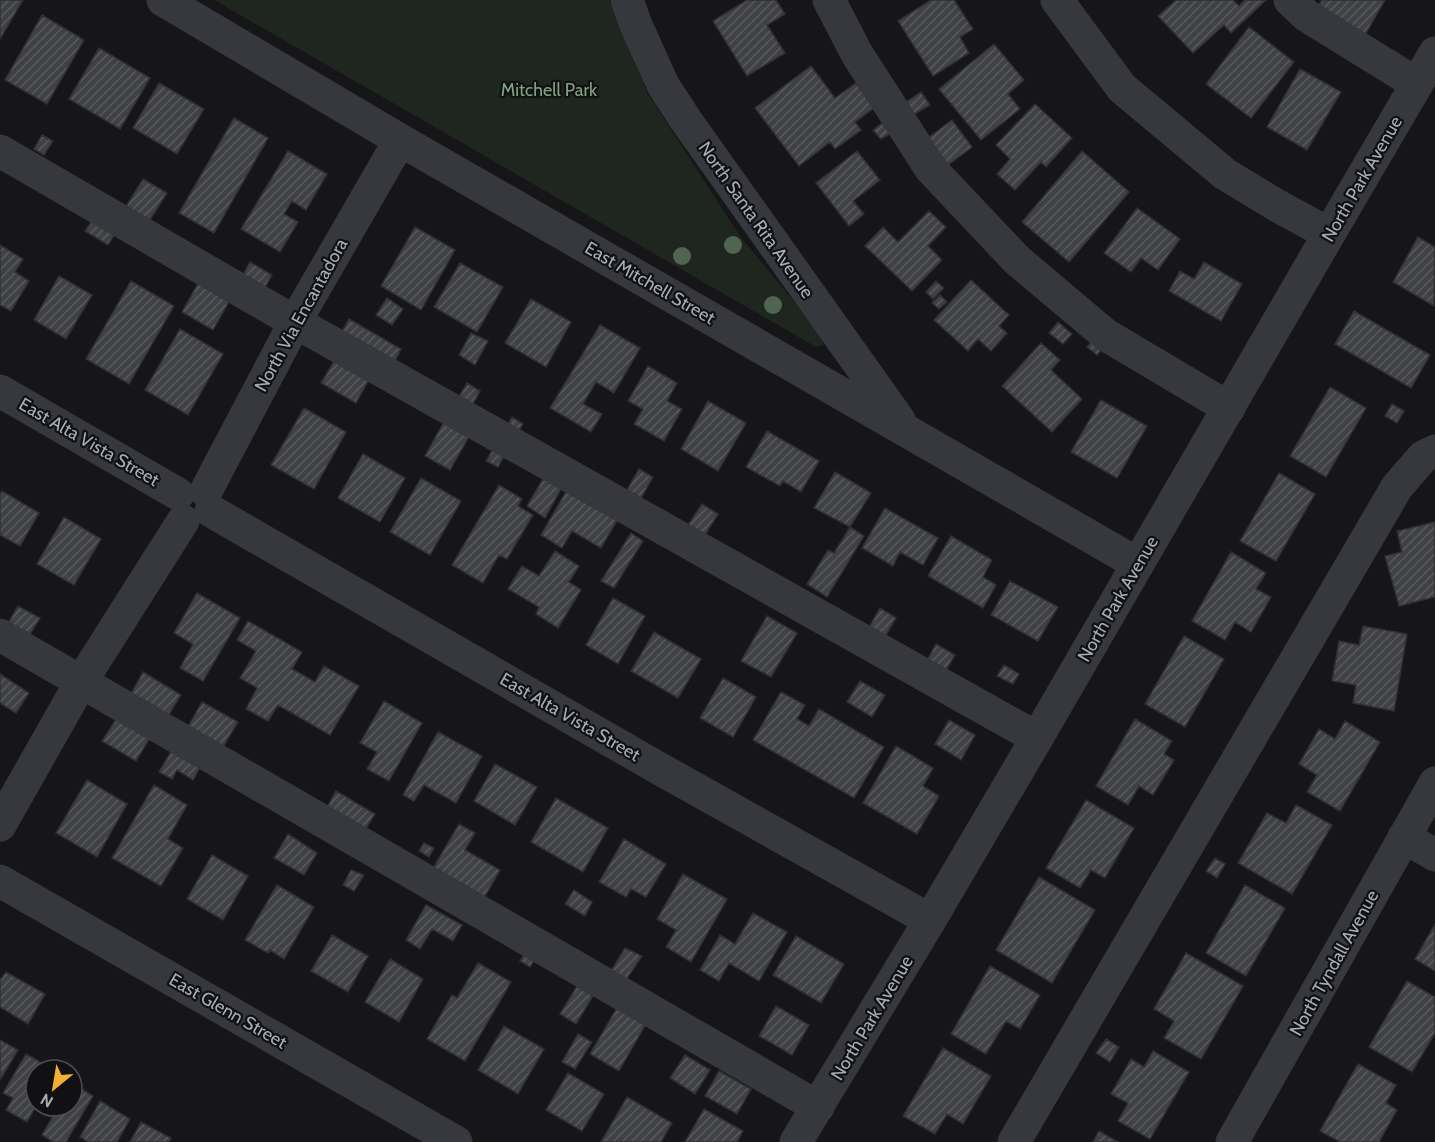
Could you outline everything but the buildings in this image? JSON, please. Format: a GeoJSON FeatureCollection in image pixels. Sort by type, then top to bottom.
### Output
{"type":"FeatureCollection","features":[{"type":"Feature","properties":{"kind":"street","name":"East Mitchell Street"},"geometry":{"type":"LineString","coordinates":[[163,0],[400,140],[1138,564]]}},
{"type":"Feature","properties":{"kind":"street","name":"North Santa Rita Avenue"},"geometry":{"type":"LineString","coordinates":[[627,0],[663,85],[674,102],[905,429]]}},
{"type":"Feature","properties":{"kind":"street"},"geometry":{"type":"LineString","coordinates":[[829,0],[857,54],[931,169],[1017,260],[1106,335],[1229,408]]}},
{"type":"Feature","properties":{"kind":"street"},"geometry":{"type":"LineString","coordinates":[[1057,0],[1122,88],[1226,174],[1329,234]]}},
{"type":"Feature","properties":{"kind":"street"},"geometry":{"type":"LineString","coordinates":[[1290,0],[1307,16],[1417,84]]}},
{"type":"Feature","properties":{"kind":"street","name":"North Park Avenue"},"geometry":{"type":"LineString","coordinates":[[796,1142],[1037,738],[1435,53]]}},
{"type":"Feature","properties":{"kind":"street","name":"North Via Encantadora"},"geometry":{"type":"LineString","coordinates":[[0,825],[81,682],[194,504],[400,140]]}},
{"type":"Feature","properties":{"kind":"street"},"geometry":{"type":"LineString","coordinates":[[0,151],[295,322],[1037,738]]}},
{"type":"Feature","properties":{"kind":"street","name":"East Alta Vista Street"},"geometry":{"type":"LineString","coordinates":[[0,391],[194,504],[930,920]]}},
{"type":"Feature","properties":{"kind":"street"},"geometry":{"type":"LineString","coordinates":[[1014,1142],[1397,487],[1423,457],[1435,451]]}},
{"type":"Feature","properties":{"kind":"street"},"geometry":{"type":"LineString","coordinates":[[0,635],[818,1107]]}},
{"type":"Feature","properties":{"kind":"street","name":"North Tyndall Avenue"},"geometry":{"type":"LineString","coordinates":[[1244,1138],[1435,783]]}},
{"type":"Feature","properties":{"kind":"street"},"geometry":{"type":"LineString","coordinates":[[1404,837],[1435,855]]}},
{"type":"Feature","properties":{"kind":"street","name":"East Glenn Street"},"geometry":{"type":"LineString","coordinates":[[0,880],[456,1142]]}},
{"type":"Feature","properties":{"kind":"green space","name":"Mitchell Park"},"geometry":{"type":"Polygon","coordinates":[[[214,0],[609,0],[648,94],[740,236],[823,337],[823,345],[816,347],[214,0]]]}}]}
